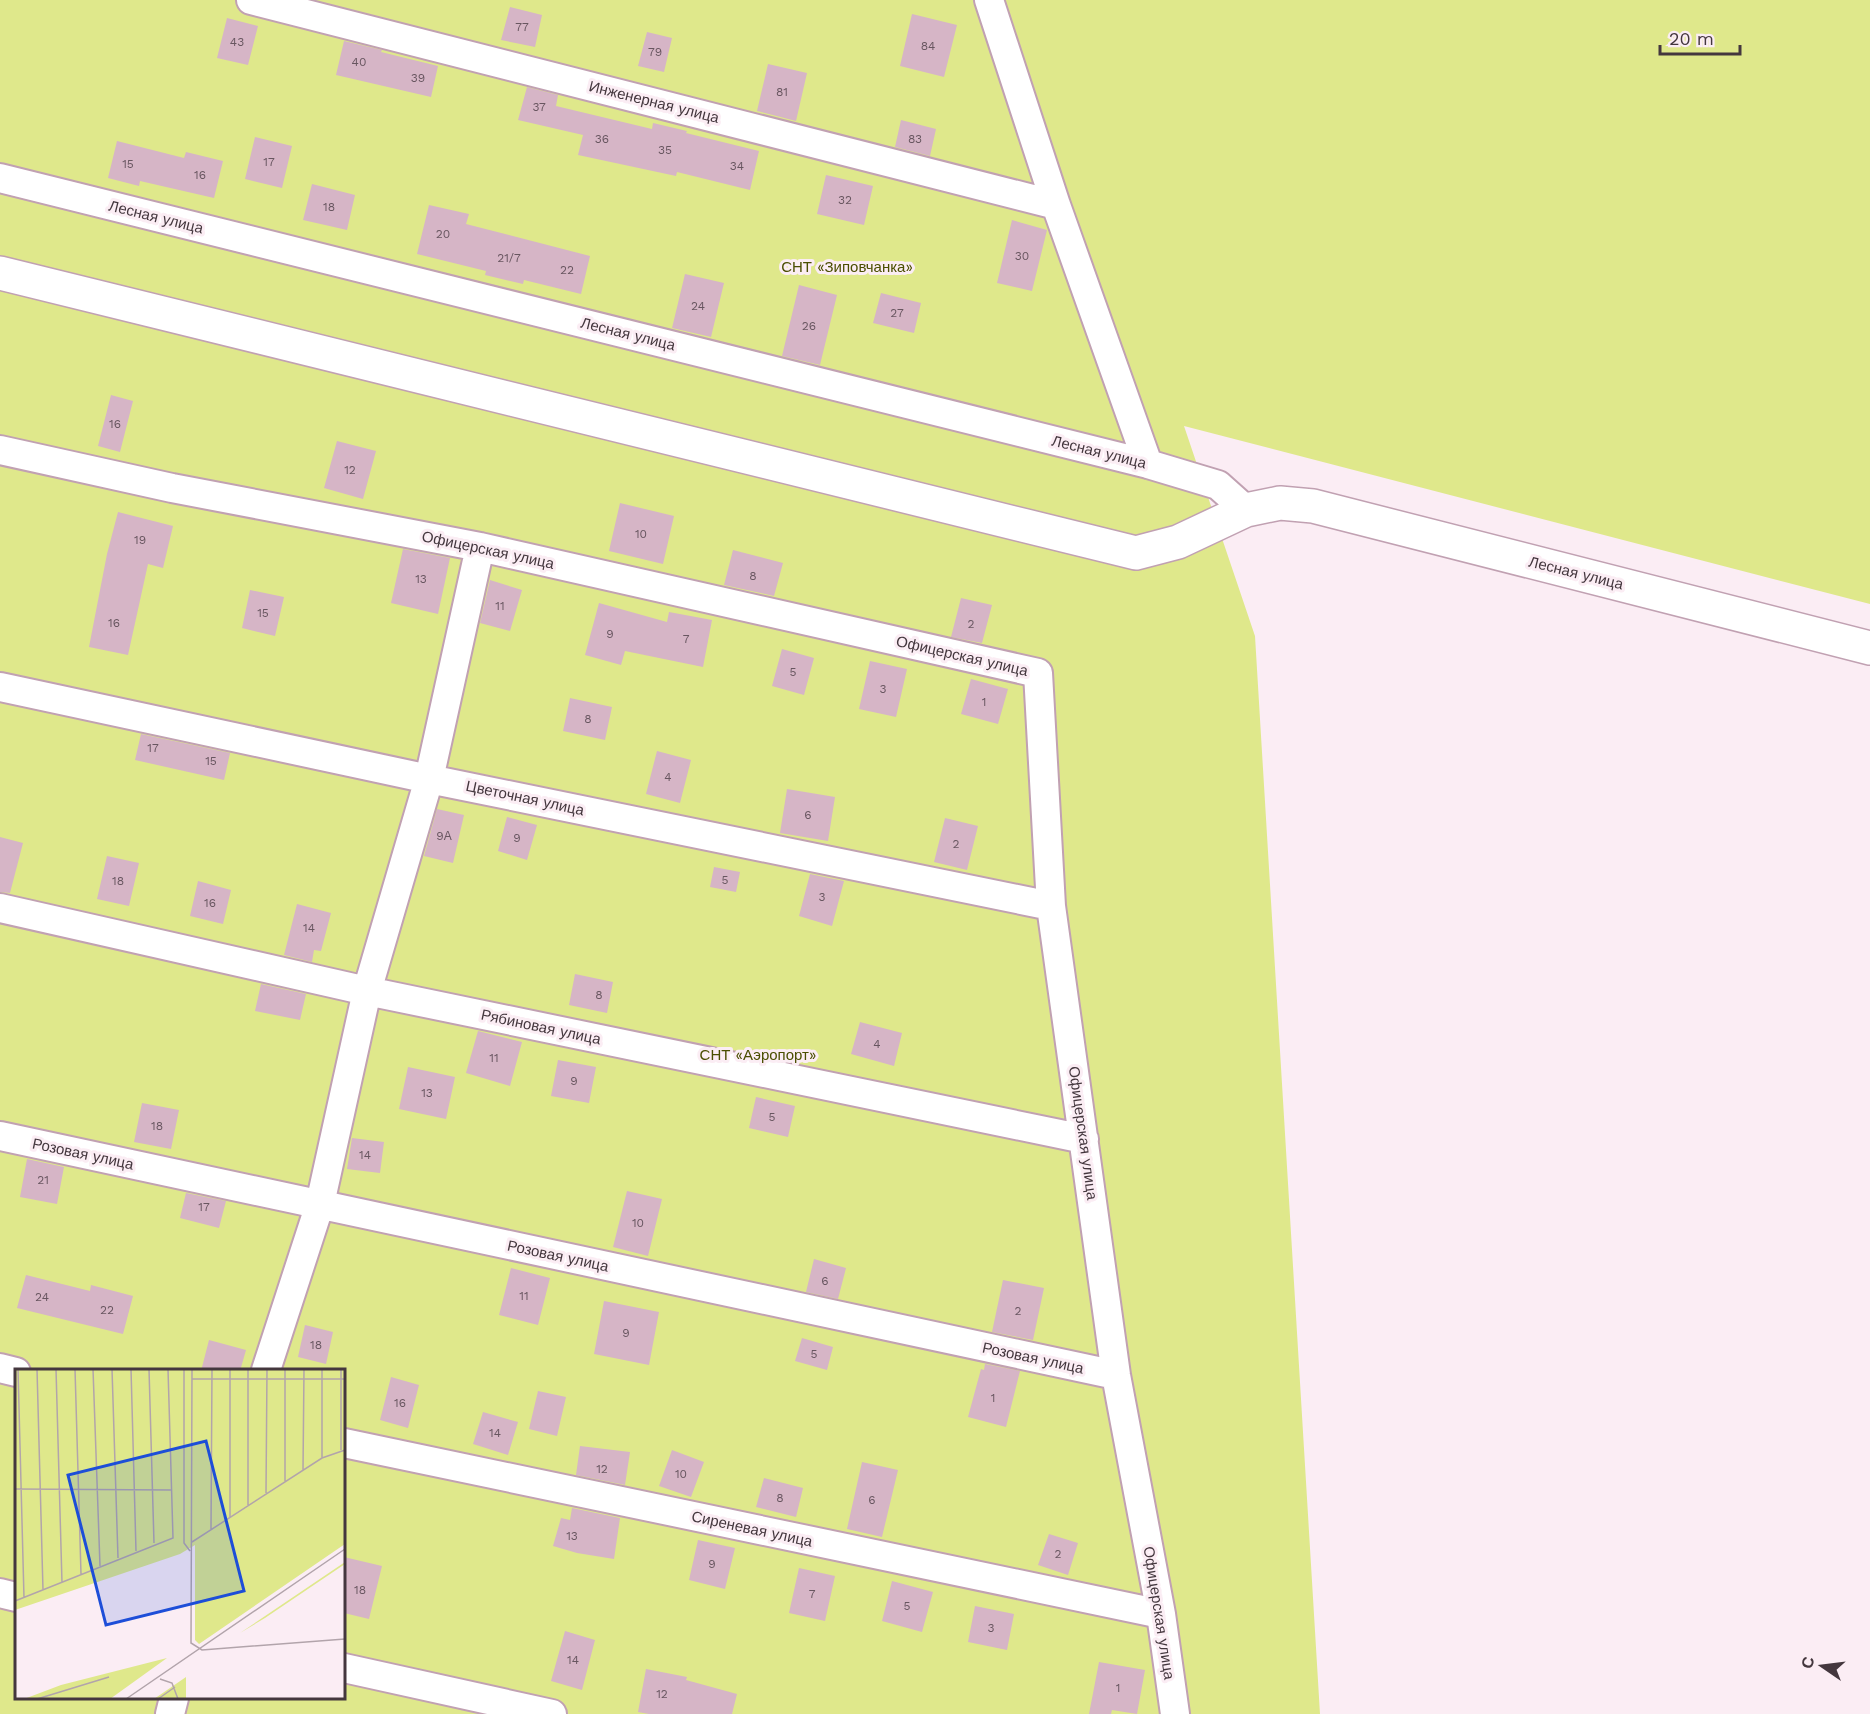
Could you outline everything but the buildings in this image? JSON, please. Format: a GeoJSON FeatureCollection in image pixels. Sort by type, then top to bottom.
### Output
{"type":"FeatureCollection","features":[{"type":"Feature","properties":{"kind":"street","name":"Инженерная улица"},"geometry":{"type":"LineString","coordinates":[[251,0],[1056,205]]}},
{"type":"Feature","properties":{"kind":"street"},"geometry":{"type":"LineString","coordinates":[[989,0],[1056,205],[1148,464]]}},
{"type":"Feature","properties":{"kind":"street","name":"Лесная улица"},"geometry":{"type":"LineString","coordinates":[[0,178],[1148,464],[1218,485],[1246,510]]}},
{"type":"Feature","properties":{"kind":"street","name":"Лесная улица"},"geometry":{"type":"LineString","coordinates":[[0,273],[1136,553],[1178,542],[1246,510],[1280,503],[1313,506],[1870,648]]}},
{"type":"Feature","properties":{"kind":"street","name":"Офицерская улица"},"geometry":{"type":"LineString","coordinates":[[0,450],[171,488],[480,547],[1038,673],[1051,906],[1116,1375],[1161,1614],[1175,1714]]}},
{"type":"Feature","properties":{"kind":"street"},"geometry":{"type":"LineString","coordinates":[[267,1369],[320,1204],[368,991],[429,779],[480,547]]}},
{"type":"Feature","properties":{"kind":"street","name":"Цветочная улица"},"geometry":{"type":"LineString","coordinates":[[0,687],[429,779],[1051,906]]}},
{"type":"Feature","properties":{"kind":"street","name":"Рябиновая улица"},"geometry":{"type":"LineString","coordinates":[[0,908],[368,991],[1084,1139]]}},
{"type":"Feature","properties":{"kind":"street","name":"Розовая улица"},"geometry":{"type":"LineString","coordinates":[[0,1136],[1116,1375]]}},
{"type":"Feature","properties":{"kind":"street"},"geometry":{"type":"LineString","coordinates":[[0,1368],[15,1372]]}},
{"type":"Feature","properties":{"kind":"street","name":"Сиреневая улица"},"geometry":{"type":"LineString","coordinates":[[345,1443],[1161,1614]]}},
{"type":"Feature","properties":{"kind":"street"},"geometry":{"type":"LineString","coordinates":[[0,1593],[15,1597]]}},
{"type":"Feature","properties":{"kind":"street"},"geometry":{"type":"LineString","coordinates":[[345,1668],[552,1714]]}},
{"type":"Feature","properties":{"kind":"street"},"geometry":{"type":"LineString","coordinates":[[170,1714],[174,1699]]}},
{"type":"Feature","properties":{"kind":"green space","name":"СНТ «Аэропорт»"},"geometry":{"type":"Polygon","coordinates":[[[0,0],[1870,0],[1870,604],[1184,426],[1255,636],[1320,1714],[0,1714],[0,0]]]}},
{"type":"Feature","properties":{"kind":"park label","name":"СНТ «Зиповчанка»"},"geometry":{"type":"Point","coordinates":[847,267]}}]}
